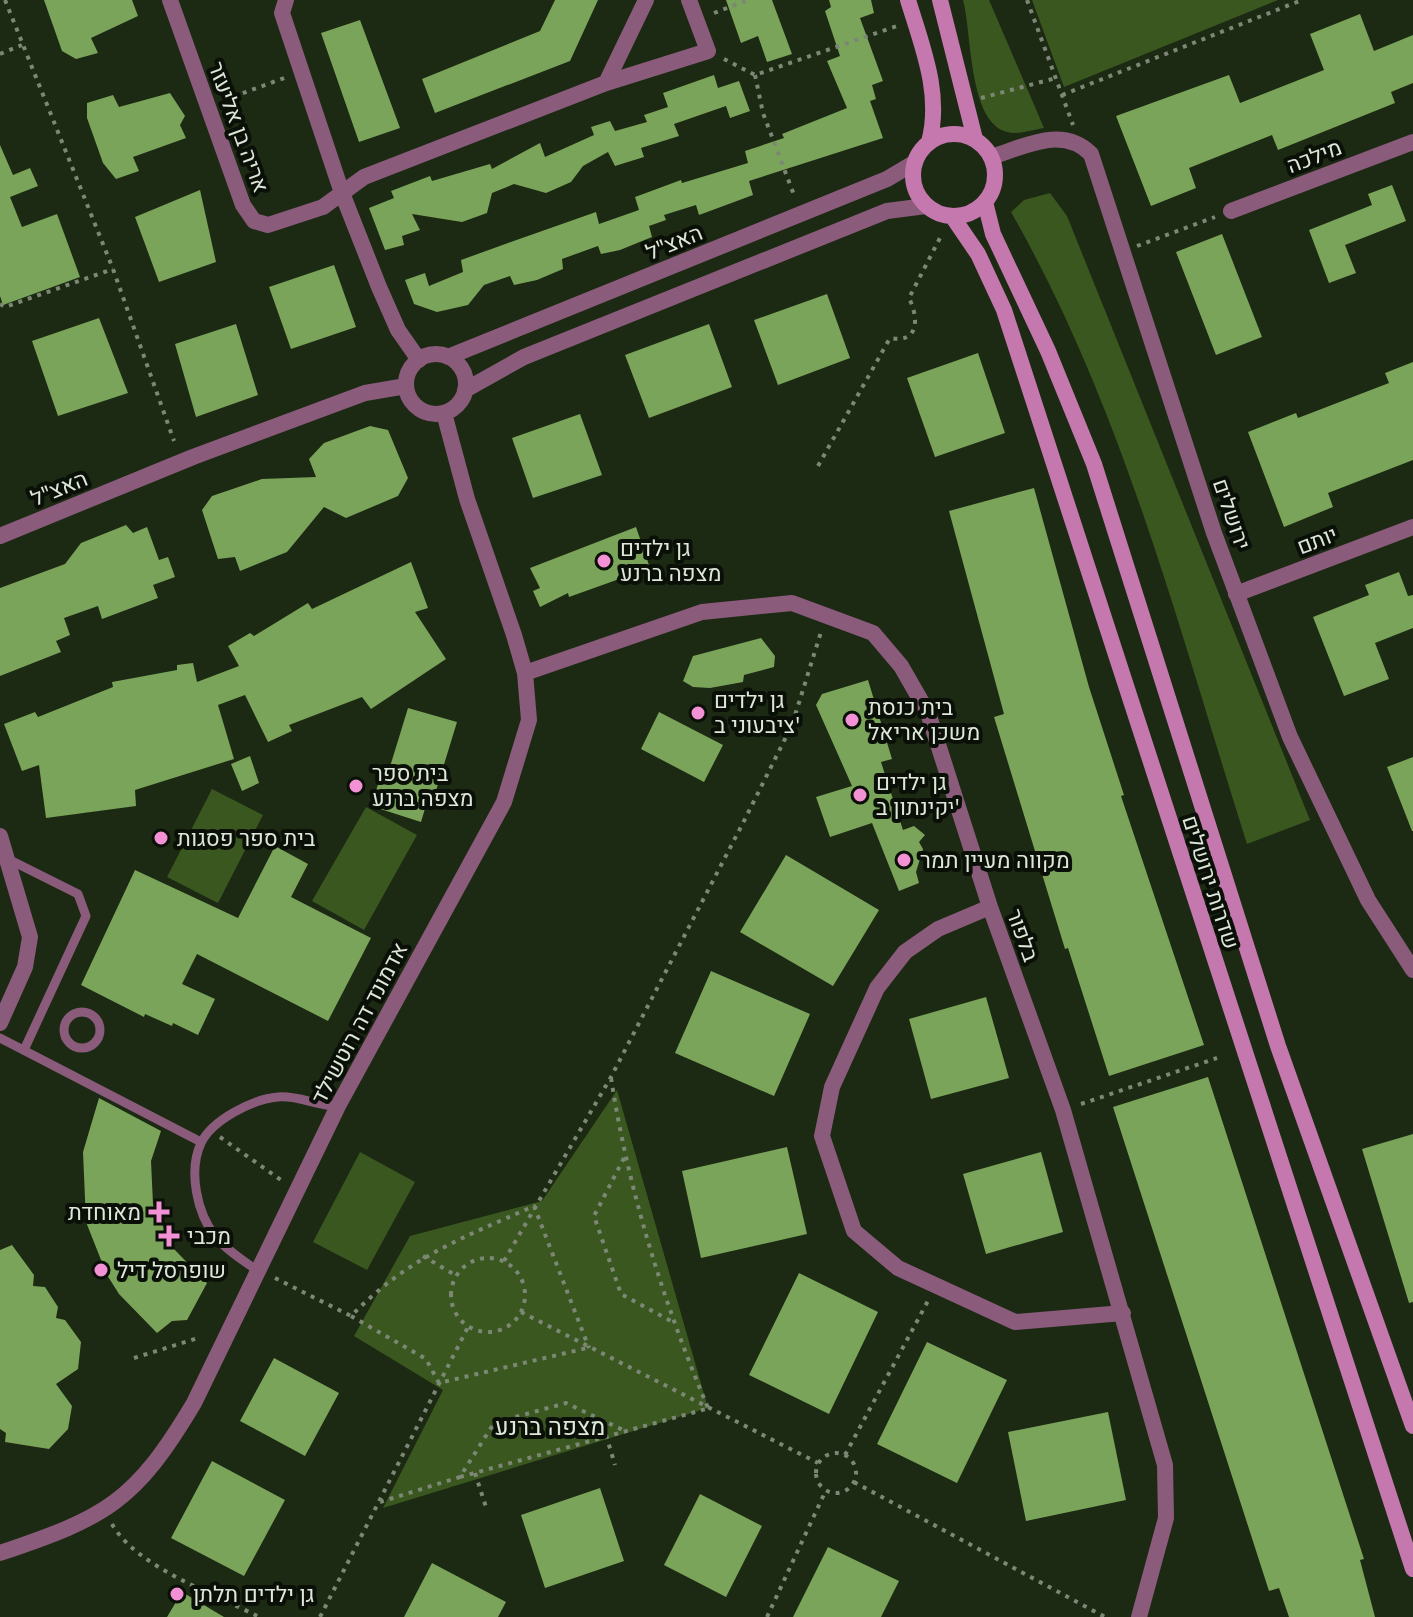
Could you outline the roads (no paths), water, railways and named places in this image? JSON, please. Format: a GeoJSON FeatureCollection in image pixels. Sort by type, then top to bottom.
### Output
{"type":"FeatureCollection","features":[{"type":"Feature","properties":{"kind":"main road"},"geometry":{"type":"LineString","coordinates":[[908,0],[929,71],[934,123],[929,142],[914,163],[914,186],[926,206],[952,216],[975,210],[985,202],[995,180],[991,157],[975,139],[958,85],[940,0]]}},
{"type":"Feature","properties":{"kind":"main road"},"geometry":{"type":"LineString","coordinates":[[929,142],[951,134],[975,139]]}},
{"type":"Feature","properties":{"kind":"main road","name":"שדרות ירושלים"},"geometry":{"type":"LineString","coordinates":[[985,202],[993,234],[1048,351],[1094,464],[1278,1046],[1409,1401],[1413,1426]]}},
{"type":"Feature","properties":{"kind":"main road","name":"שדרות ירושלים"},"geometry":{"type":"LineString","coordinates":[[952,216],[978,254],[1004,310],[1413,1569]]}},
{"type":"Feature","properties":{"kind":"street","name":"אריה בן אליעזר"},"geometry":{"type":"LineString","coordinates":[[170,0],[243,205],[254,221],[268,225],[323,207],[364,177],[606,83],[708,51],[689,0]]}},
{"type":"Feature","properties":{"kind":"street"},"geometry":{"type":"LineString","coordinates":[[286,0],[282,13],[342,193],[398,330],[419,360]]}},
{"type":"Feature","properties":{"kind":"street"},"geometry":{"type":"LineString","coordinates":[[606,83],[646,0]]}},
{"type":"Feature","properties":{"kind":"street","name":"ירושלים"},"geometry":{"type":"LineString","coordinates":[[991,157],[1057,138],[1080,143],[1096,164],[1236,594],[1290,737],[1368,900],[1413,970]]}},
{"type":"Feature","properties":{"kind":"street","name":"מילכה"},"geometry":{"type":"LineString","coordinates":[[1231,211],[1413,142]]}},
{"type":"Feature","properties":{"kind":"street","name":"האצ\"ל"},"geometry":{"type":"LineString","coordinates":[[448,357],[887,179],[914,163]]}},
{"type":"Feature","properties":{"kind":"street"},"geometry":{"type":"LineString","coordinates":[[465,390],[524,357],[859,222],[887,211],[926,206]]}},
{"type":"Feature","properties":{"kind":"street"},"geometry":{"type":"LineString","coordinates":[[433,354],[448,357],[464,373],[465,390],[458,404],[444,413],[434,414],[416,406],[406,386],[409,371],[419,360],[433,354]]}},
{"type":"Feature","properties":{"kind":"street","name":"האצ\"ל"},"geometry":{"type":"LineString","coordinates":[[0,536],[365,393],[406,386]]}},
{"type":"Feature","properties":{"kind":"street","name":"אדמונד דה רוטשילד"},"geometry":{"type":"LineString","coordinates":[[0,1553],[74,1528],[105,1512],[140,1481],[170,1444],[194,1403],[338,1106],[504,802],[529,720],[525,673],[467,499],[444,413]]}},
{"type":"Feature","properties":{"kind":"street","name":"יותם"},"geometry":{"type":"LineString","coordinates":[[1236,594],[1413,527]]}},
{"type":"Feature","properties":{"kind":"street","name":"בלפור"},"geometry":{"type":"LineString","coordinates":[[525,673],[702,612],[792,603],[873,633],[901,666],[928,713],[990,907],[1063,1110],[1165,1465],[1166,1518],[1139,1617]]}},
{"type":"Feature","properties":{"kind":"street"},"geometry":{"type":"LineString","coordinates":[[0,836],[30,937],[25,967],[0,1023]]}},
{"type":"Feature","properties":{"kind":"street"},"geometry":{"type":"LineString","coordinates":[[990,907],[938,929],[905,952],[877,988],[832,1087],[822,1136],[854,1231],[898,1268],[1015,1322],[1123,1313]]}},
{"type":"Feature","properties":{"kind":"lane"},"geometry":{"type":"LineString","coordinates":[[8,859],[78,894],[86,916],[24,1050]]}},
{"type":"Feature","properties":{"kind":"lane"},"geometry":{"type":"LineString","coordinates":[[80,1012],[91,1014],[99,1023],[98,1040],[82,1048],[70,1044],[64,1034],[69,1017],[80,1012]]}},
{"type":"Feature","properties":{"kind":"lane"},"geometry":{"type":"LineString","coordinates":[[0,1038],[201,1142]]}},
{"type":"Feature","properties":{"kind":"lane"},"geometry":{"type":"LineString","coordinates":[[258,1271],[215,1236],[198,1205],[196,1171],[201,1142],[252,1103],[279,1097],[320,1106],[338,1106]]}},
{"type":"Feature","properties":{"kind":"place","name":"גן ילדים מצפה ברנע"},"geometry":{"type":"Point","coordinates":[604,561]}},
{"type":"Feature","properties":{"kind":"place","name":"גן ילדים ציבעוני ב'"},"geometry":{"type":"Point","coordinates":[698,713]}},
{"type":"Feature","properties":{"kind":"place","name":"בית כנסת משכן אריאל"},"geometry":{"type":"Point","coordinates":[852,720]}},
{"type":"Feature","properties":{"kind":"place","name":"בית ספר מצפה ברנע"},"geometry":{"type":"Point","coordinates":[356,786]}},
{"type":"Feature","properties":{"kind":"place","name":"גן ילדים יקינתון ב'"},"geometry":{"type":"Point","coordinates":[860,795]}},
{"type":"Feature","properties":{"kind":"place","name":"בית ספר פסגות"},"geometry":{"type":"Point","coordinates":[161,838]}},
{"type":"Feature","properties":{"kind":"place","name":"מקווה מעיין תמר"},"geometry":{"type":"Point","coordinates":[904,860]}},
{"type":"Feature","properties":{"kind":"place","name":"מאוחדת"},"geometry":{"type":"Point","coordinates":[159,1212]}},
{"type":"Feature","properties":{"kind":"place","name":"מכבי"},"geometry":{"type":"Point","coordinates":[169,1236]}},
{"type":"Feature","properties":{"kind":"place","name":"שופרסל דיל"},"geometry":{"type":"Point","coordinates":[101,1270]}},
{"type":"Feature","properties":{"kind":"place","name":"גן ילדים תלתן"},"geometry":{"type":"Point","coordinates":[177,1594]}},
{"type":"Feature","properties":{"kind":"district","name":"מצפה ברנע"},"geometry":{"type":"Point","coordinates":[550,1427]}}]}
